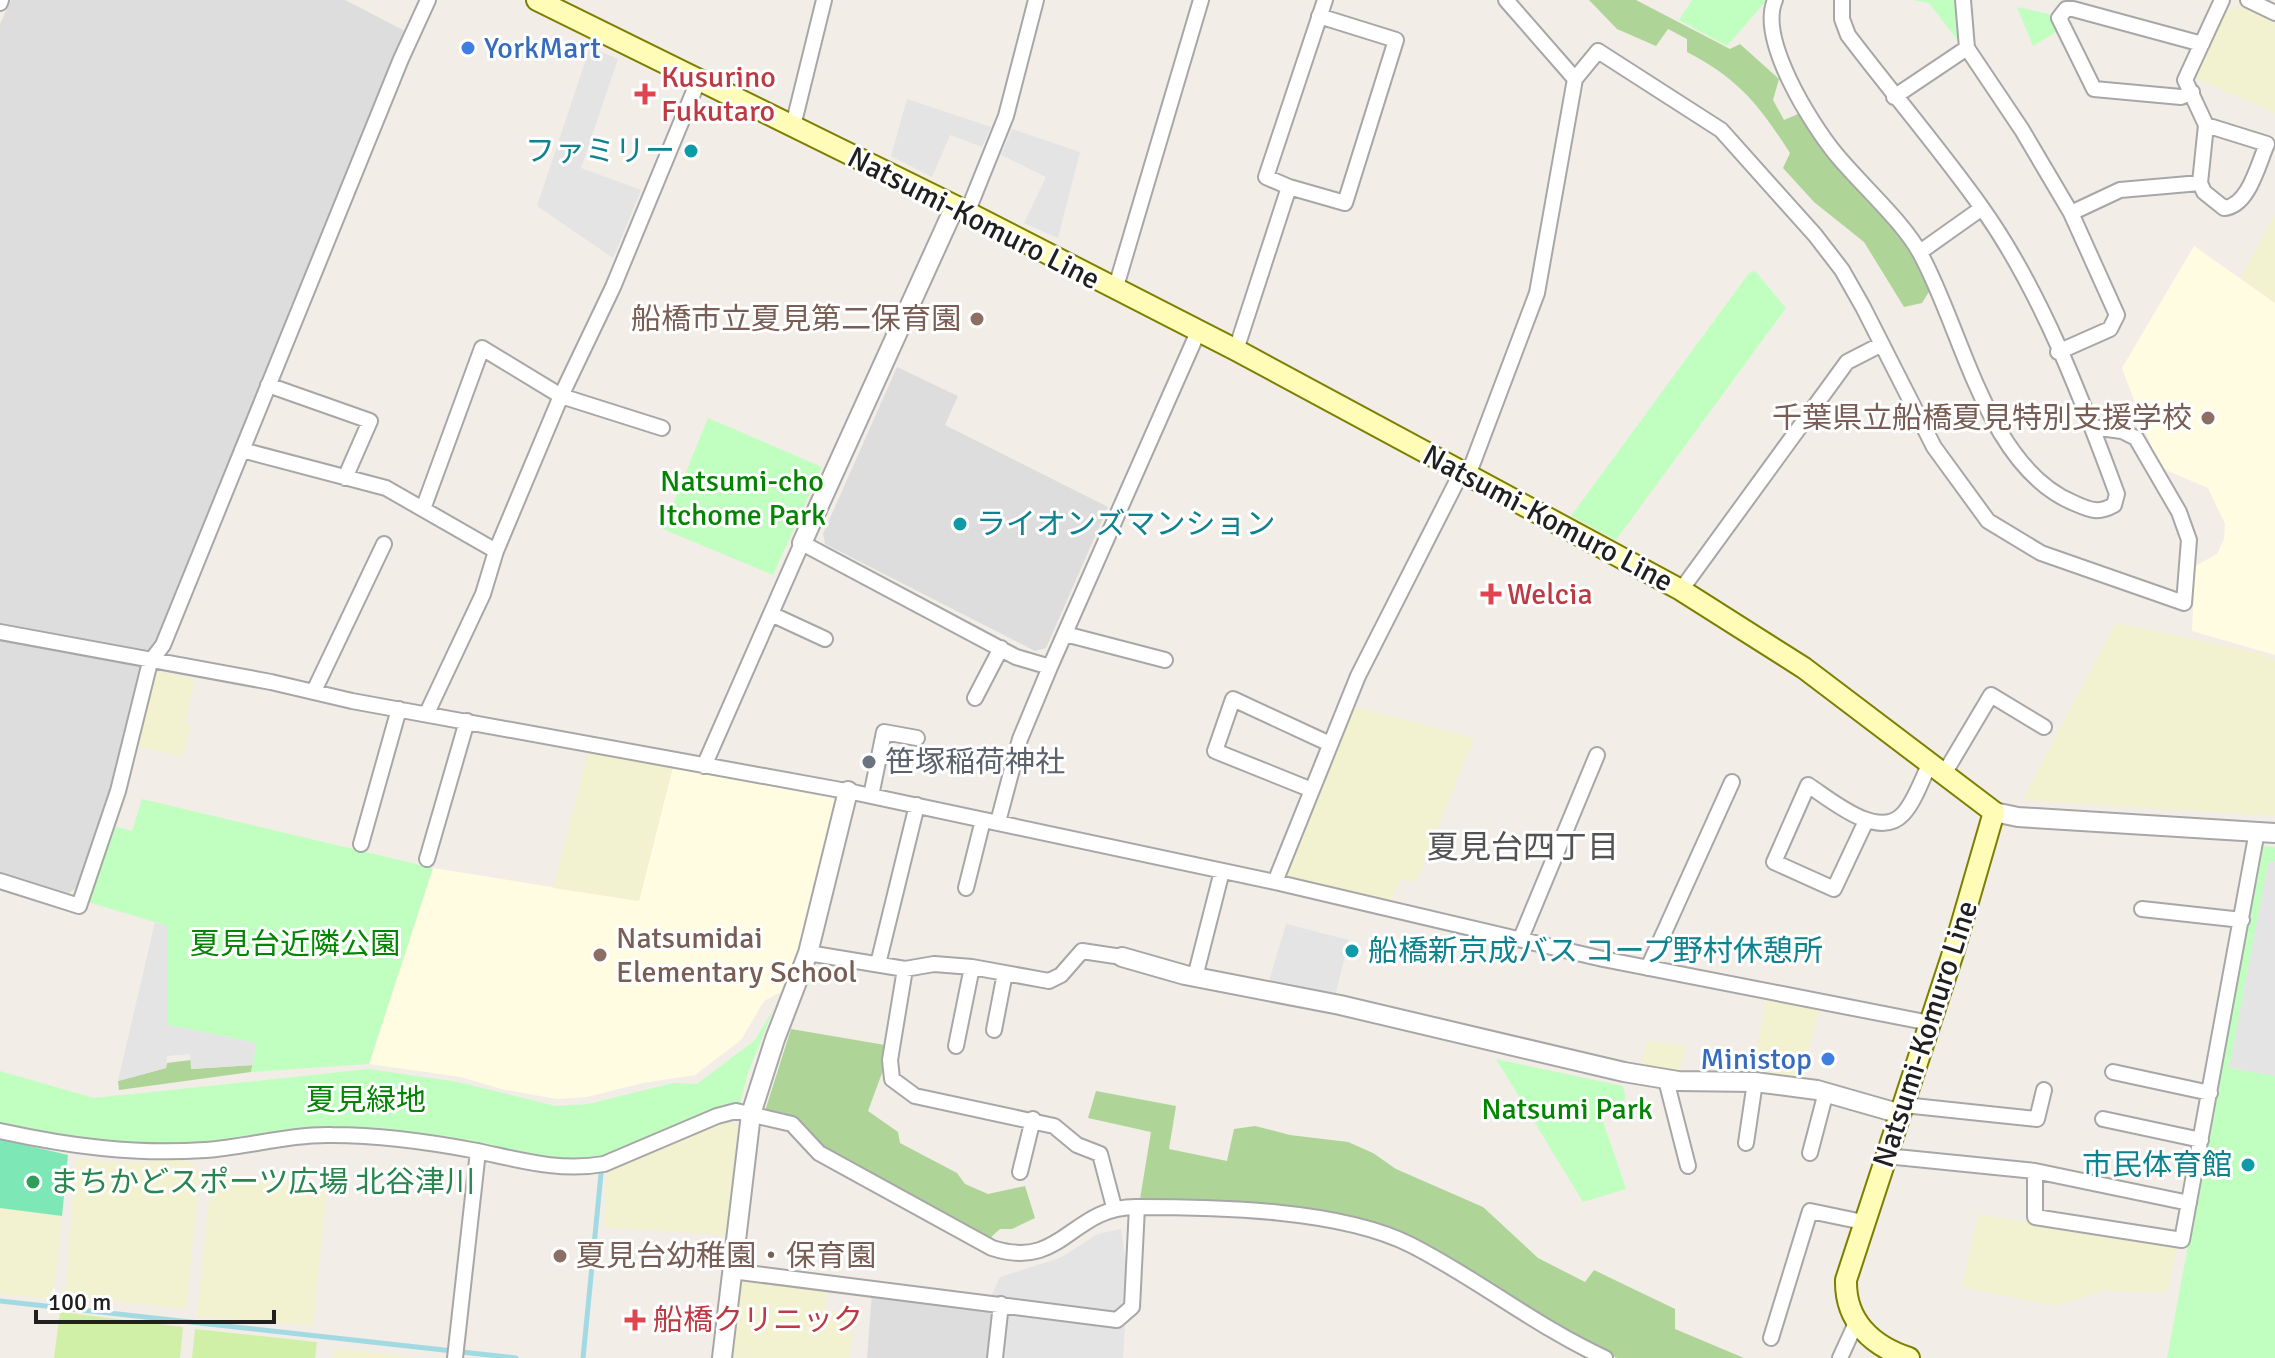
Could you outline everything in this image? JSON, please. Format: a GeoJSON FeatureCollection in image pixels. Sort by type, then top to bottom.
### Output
{"type":"FeatureCollection","features":[{"type":"Feature","properties":{"kind":"main road","name":"Natsumi-Komuro Line"},"geometry":{"type":"LineString","coordinates":[[537,0],[1236,350],[1681,590],[1767,642],[1994,812],[1930,1023],[1846,1280],[1847,1298],[1856,1323]]}},
{"type":"Feature","properties":{"kind":"main road"},"geometry":{"type":"LineString","coordinates":[[1856,1323],[1879,1344],[1909,1358]]}},
{"type":"Feature","properties":{"kind":"street"},"geometry":{"type":"LineString","coordinates":[[0,881],[79,906],[118,791],[150,662],[163,645],[428,0]]}},
{"type":"Feature","properties":{"kind":"street"},"geometry":{"type":"LineString","coordinates":[[793,126],[824,0]]}},
{"type":"Feature","properties":{"kind":"street"},"geometry":{"type":"LineString","coordinates":[[704,766],[802,543],[1006,116],[1036,0]]}},
{"type":"Feature","properties":{"kind":"street"},"geometry":{"type":"LineString","coordinates":[[1115,290],[1201,0]]}},
{"type":"Feature","properties":{"kind":"street"},"geometry":{"type":"LineString","coordinates":[[1319,16],[1396,40],[1345,203],[1266,177],[1319,16],[1325,0]]}},
{"type":"Feature","properties":{"kind":"street"},"geometry":{"type":"LineString","coordinates":[[1506,0],[1575,79]]}},
{"type":"Feature","properties":{"kind":"street"},"geometry":{"type":"LineString","coordinates":[[1775,0],[1771,10],[1771,28],[1795,87],[1832,150],[1920,252],[2006,439],[2035,478],[2058,496],[2096,512],[2114,505],[2117,494],[2092,427],[2017,264],[1982,208],[1848,35],[1842,19],[1842,0]]}},
{"type":"Feature","properties":{"kind":"street"},"geometry":{"type":"LineString","coordinates":[[1963,0],[1967,48],[2022,130],[2071,213],[2117,315],[2110,329],[2058,352]]}},
{"type":"Feature","properties":{"kind":"street"},"geometry":{"type":"LineString","coordinates":[[2206,125],[2267,144],[2241,200],[2233,207],[2224,208],[2204,192],[2200,183],[2206,125],[2185,80],[2222,0]]}},
{"type":"Feature","properties":{"kind":"street"},"geometry":{"type":"LineString","coordinates":[[2248,0],[2275,13]]}},
{"type":"Feature","properties":{"kind":"street"},"geometry":{"type":"LineString","coordinates":[[2192,92],[2181,97],[2094,89],[2059,18],[2066,9],[2073,9],[2202,44]]}},
{"type":"Feature","properties":{"kind":"street"},"geometry":{"type":"LineString","coordinates":[[1894,97],[1967,48]]}},
{"type":"Feature","properties":{"kind":"street"},"geometry":{"type":"LineString","coordinates":[[1275,882],[1373,644],[1423,543],[1472,465],[1537,293],[1575,79],[1598,51],[1721,130],[1759,170],[1842,270],[1934,447],[1988,521],[2041,553],[2184,603],[2189,540],[2179,512],[2136,438],[2122,431],[2092,427]]}},
{"type":"Feature","properties":{"kind":"street"},"geometry":{"type":"LineString","coordinates":[[427,713],[483,594],[496,551],[561,396],[613,287],[699,79]]}},
{"type":"Feature","properties":{"kind":"street"},"geometry":{"type":"LineString","coordinates":[[2071,213],[2120,190],[2200,183]]}},
{"type":"Feature","properties":{"kind":"street"},"geometry":{"type":"LineString","coordinates":[[1236,350],[1289,187]]}},
{"type":"Feature","properties":{"kind":"street"},"geometry":{"type":"LineString","coordinates":[[1920,252],[1982,208]]}},
{"type":"Feature","properties":{"kind":"street"},"geometry":{"type":"LineString","coordinates":[[966,888],[1020,739],[1050,667],[1198,332]]}},
{"type":"Feature","properties":{"kind":"street"},"geometry":{"type":"LineString","coordinates":[[1681,590],[1847,362],[1882,344]]}},
{"type":"Feature","properties":{"kind":"street"},"geometry":{"type":"LineString","coordinates":[[423,509],[482,348],[561,396],[662,428]]}},
{"type":"Feature","properties":{"kind":"street"},"geometry":{"type":"LineString","coordinates":[[268,385],[370,421],[345,478]]}},
{"type":"Feature","properties":{"kind":"street"},"geometry":{"type":"LineString","coordinates":[[242,450],[386,488],[496,551]]}},
{"type":"Feature","properties":{"kind":"street"},"geometry":{"type":"LineString","coordinates":[[802,543],[1001,648],[1050,667]]}},
{"type":"Feature","properties":{"kind":"street"},"geometry":{"type":"LineString","coordinates":[[314,691],[384,544]]}},
{"type":"Feature","properties":{"kind":"street"},"geometry":{"type":"LineString","coordinates":[[771,614],[825,639]]}},
{"type":"Feature","properties":{"kind":"street"},"geometry":{"type":"LineString","coordinates":[[0,632],[848,791],[1275,882],[1648,968],[1930,1023]]}},
{"type":"Feature","properties":{"kind":"street"},"geometry":{"type":"LineString","coordinates":[[1065,634],[1165,660]]}},
{"type":"Feature","properties":{"kind":"street"},"geometry":{"type":"LineString","coordinates":[[975,698],[1001,648]]}},
{"type":"Feature","properties":{"kind":"street"},"geometry":{"type":"LineString","coordinates":[[1866,821],[1834,889],[1774,862],[1808,785],[1866,821],[1886,823],[1902,815],[1991,695],[2044,727]]}},
{"type":"Feature","properties":{"kind":"street"},"geometry":{"type":"LineString","coordinates":[[1312,790],[1215,751],[1233,699],[1330,744]]}},
{"type":"Feature","properties":{"kind":"street"},"geometry":{"type":"LineString","coordinates":[[361,844],[399,709]]}},
{"type":"Feature","properties":{"kind":"street"},"geometry":{"type":"LineString","coordinates":[[427,859],[467,721]]}},
{"type":"Feature","properties":{"kind":"street"},"geometry":{"type":"LineString","coordinates":[[871,796],[884,732],[917,738]]}},
{"type":"Feature","properties":{"kind":"street"},"geometry":{"type":"LineString","coordinates":[[1521,938],[1597,755]]}},
{"type":"Feature","properties":{"kind":"street"},"geometry":{"type":"LineString","coordinates":[[1648,968],[1732,782]]}},
{"type":"Feature","properties":{"kind":"street"},"geometry":{"type":"LineString","coordinates":[[722,1358],[751,1114],[770,1052],[808,953],[848,791]]}},
{"type":"Feature","properties":{"kind":"street"},"geometry":{"type":"LineString","coordinates":[[878,964],[917,805]]}},
{"type":"Feature","properties":{"kind":"street"},"geometry":{"type":"LineString","coordinates":[[1994,812],[2018,817],[2266,832],[2242,920],[2182,1240],[2035,1217],[2035,1171]]}},
{"type":"Feature","properties":{"kind":"street"},"geometry":{"type":"LineString","coordinates":[[1195,977],[1222,871]]}},
{"type":"Feature","properties":{"kind":"street"},"geometry":{"type":"LineString","coordinates":[[2142,909],[2242,920]]}},
{"type":"Feature","properties":{"kind":"street"},"geometry":{"type":"LineString","coordinates":[[808,953],[905,969],[934,964],[972,967],[1049,981],[1061,975],[1082,951],[1340,1005],[1666,1080],[1755,1082],[1826,1092],[1902,1110],[2037,1119],[2044,1090]]}},
{"type":"Feature","properties":{"kind":"street"},"geometry":{"type":"LineString","coordinates":[[956,1046],[972,967]]}},
{"type":"Feature","properties":{"kind":"street"},"geometry":{"type":"LineString","coordinates":[[905,969],[890,1060],[892,1079],[915,1096],[1033,1119],[1054,1126],[1077,1145],[1100,1154],[1114,1207]]}},
{"type":"Feature","properties":{"kind":"street"},"geometry":{"type":"LineString","coordinates":[[994,1030],[1005,973]]}},
{"type":"Feature","properties":{"kind":"street"},"geometry":{"type":"LineString","coordinates":[[2113,1072],[2210,1093]]}},
{"type":"Feature","properties":{"kind":"street"},"geometry":{"type":"LineString","coordinates":[[1666,1080],[1688,1166]]}},
{"type":"Feature","properties":{"kind":"street"},"geometry":{"type":"LineString","coordinates":[[1746,1143],[1755,1082]]}},
{"type":"Feature","properties":{"kind":"street"},"geometry":{"type":"LineString","coordinates":[[1810,1153],[1826,1092]]}},
{"type":"Feature","properties":{"kind":"street"},"geometry":{"type":"LineString","coordinates":[[0,1131],[76,1147],[141,1152],[208,1149],[330,1134],[405,1139],[522,1162],[585,1167],[604,1164],[717,1116],[736,1111],[792,1124],[819,1153],[992,1248],[1017,1256],[1040,1252],[1114,1207],[1216,1209],[1361,1225],[1410,1245],[1572,1343],[1605,1358]]}},
{"type":"Feature","properties":{"kind":"street"},"geometry":{"type":"LineString","coordinates":[[1020,1172],[1033,1119]]}},
{"type":"Feature","properties":{"kind":"street"},"geometry":{"type":"LineString","coordinates":[[2103,1119],[2201,1140]]}},
{"type":"Feature","properties":{"kind":"street"},"geometry":{"type":"LineString","coordinates":[[455,1352],[478,1151]]}},
{"type":"Feature","properties":{"kind":"street"},"geometry":{"type":"LineString","coordinates":[[1886,1156],[2035,1171],[2189,1203]]}},
{"type":"Feature","properties":{"kind":"street"},"geometry":{"type":"LineString","coordinates":[[732,1271],[1117,1320],[1132,1307],[1137,1207]]}},
{"type":"Feature","properties":{"kind":"street"},"geometry":{"type":"LineString","coordinates":[[1771,1338],[1810,1211],[1863,1222]]}},
{"type":"Feature","properties":{"kind":"street"},"geometry":{"type":"LineString","coordinates":[[995,1358],[1001,1304]]}},
{"type":"Feature","properties":{"kind":"street"},"geometry":{"type":"LineString","coordinates":[[1840,1358],[1856,1323]]}},
{"type":"Feature","properties":{"kind":"shaded area"},"geometry":{"type":"Polygon","coordinates":[[[11,0],[345,0],[405,31],[174,604],[124,736],[111,793],[76,888],[68,894],[0,876],[0,24],[11,0]]]}},
{"type":"Feature","properties":{"kind":"shaded area"},"geometry":{"type":"Polygon","coordinates":[[[590,47],[618,59],[581,168],[641,190],[613,258],[537,206],[590,47]]]}},
{"type":"Feature","properties":{"kind":"shaded area"},"geometry":{"type":"Polygon","coordinates":[[[907,99],[991,127],[982,147],[950,135],[932,177],[891,156],[907,99]]]}},
{"type":"Feature","properties":{"kind":"shaded area"},"geometry":{"type":"Polygon","coordinates":[[[1012,129],[1080,152],[1058,238],[1024,223],[1046,177],[1001,155],[1012,129]]]}},
{"type":"Feature","properties":{"kind":"shaded area","name":"千葉県立船橋夏見特別支援学校"},"geometry":{"type":"Polygon","coordinates":[[[2194,246],[2275,303],[2275,655],[2192,631],[2195,566],[2217,554],[2224,539],[2225,524],[2208,488],[2159,467],[2122,368],[2194,246]]]}},
{"type":"Feature","properties":{"kind":"shaded area"},"geometry":{"type":"Polygon","coordinates":[[[897,367],[958,396],[945,425],[1108,507],[1046,648],[1035,651],[825,544],[823,534],[897,367]]]}},
{"type":"Feature","properties":{"kind":"shaded area","name":"Natsumidai Elementary School"},"geometry":{"type":"Polygon","coordinates":[[[673,766],[835,799],[808,920],[783,991],[764,1001],[741,1040],[695,1075],[643,1083],[587,1097],[557,1099],[501,1089],[461,1077],[369,1064],[433,868],[639,901],[673,766]]]}},
{"type":"Feature","properties":{"kind":"shaded area"},"geometry":{"type":"Polygon","coordinates":[[[2275,861],[2275,1076],[2229,1068],[2268,863],[2275,861]]]}},
{"type":"Feature","properties":{"kind":"shaded area"},"geometry":{"type":"Polygon","coordinates":[[[155,922],[168,926],[168,1025],[256,1043],[253,1065],[191,1069],[190,1054],[167,1056],[166,1068],[118,1081],[155,922]]]}},
{"type":"Feature","properties":{"kind":"shaded area"},"geometry":{"type":"Polygon","coordinates":[[[1286,924],[1349,940],[1335,996],[1269,981],[1286,924]]]}},
{"type":"Feature","properties":{"kind":"shaded area"},"geometry":{"type":"Polygon","coordinates":[[[1121,1229],[1129,1286],[1128,1304],[1118,1315],[990,1299],[1000,1277],[1060,1258],[1098,1234],[1121,1229]]]}},
{"type":"Feature","properties":{"kind":"shaded area"},"geometry":{"type":"Polygon","coordinates":[[[872,1293],[993,1305],[988,1358],[867,1358],[872,1293]]]}},
{"type":"Feature","properties":{"kind":"shaded area"},"geometry":{"type":"Polygon","coordinates":[[[1003,1312],[1125,1326],[1123,1358],[999,1358],[1003,1312]]]}},
{"type":"Feature","properties":{"kind":"green space"},"geometry":{"type":"Polygon","coordinates":[[[1589,0],[1636,0],[1730,49],[1740,44],[1779,79],[1773,100],[1784,120],[1803,112],[1913,248],[1930,290],[1922,303],[1904,307],[1864,242],[1814,202],[1783,168],[1790,153],[1757,107],[1721,72],[1687,52],[1687,39],[1668,29],[1656,46],[1617,29],[1589,0]]]}},
{"type":"Feature","properties":{"kind":"green space"},"geometry":{"type":"Polygon","coordinates":[[[1692,0],[1767,0],[1727,46],[1679,20],[1692,0]]]}},
{"type":"Feature","properties":{"kind":"green space"},"geometry":{"type":"Polygon","coordinates":[[[1913,0],[1954,0],[1959,42],[1929,3],[1913,0]]]}},
{"type":"Feature","properties":{"kind":"green space"},"geometry":{"type":"Polygon","coordinates":[[[2017,7],[2049,14],[2058,31],[2033,46],[2017,7]]]}},
{"type":"Feature","properties":{"kind":"green space"},"geometry":{"type":"Polygon","coordinates":[[[2246,7],[2275,20],[2275,113],[2190,76],[2223,10],[2246,7]]]}},
{"type":"Feature","properties":{"kind":"green space"},"geometry":{"type":"Polygon","coordinates":[[[2275,214],[2275,303],[2241,277],[2275,214]]]}},
{"type":"Feature","properties":{"kind":"green space"},"geometry":{"type":"Polygon","coordinates":[[[1755,271],[1786,308],[1616,540],[1571,516],[1749,273],[1755,271]]]}},
{"type":"Feature","properties":{"kind":"green space","name":"Natsumi-cho Itchome Park"},"geometry":{"type":"Polygon","coordinates":[[[708,418],[822,467],[773,575],[663,529],[708,418]]]}},
{"type":"Feature","properties":{"kind":"green space"},"geometry":{"type":"Polygon","coordinates":[[[2116,623],[2260,653],[2275,660],[2275,816],[2022,800],[2116,623]]]}},
{"type":"Feature","properties":{"kind":"green space"},"geometry":{"type":"Polygon","coordinates":[[[157,671],[195,679],[185,724],[191,726],[182,757],[137,746],[157,671]]]}},
{"type":"Feature","properties":{"kind":"green space"},"geometry":{"type":"Polygon","coordinates":[[[1352,706],[1474,738],[1416,882],[1400,879],[1391,902],[1283,875],[1352,706]]]}},
{"type":"Feature","properties":{"kind":"green space"},"geometry":{"type":"Polygon","coordinates":[[[588,752],[673,766],[639,901],[553,888],[588,752]]]}},
{"type":"Feature","properties":{"kind":"green space","name":"夏見台近隣公園"},"geometry":{"type":"Polygon","coordinates":[[[142,799],[433,868],[369,1064],[251,1072],[256,1043],[168,1025],[168,926],[88,902],[113,826],[132,831],[142,799]]]}},
{"type":"Feature","properties":{"kind":"green space"},"geometry":{"type":"Polygon","coordinates":[[[2263,846],[2275,847],[2275,1358],[2167,1358],[2263,846]]]}},
{"type":"Feature","properties":{"kind":"green space"},"geometry":{"type":"Polygon","coordinates":[[[1767,997],[1819,1008],[1802,1076],[1752,1074],[1767,997]]]}},
{"type":"Feature","properties":{"kind":"green space","name":"夏見緑地"},"geometry":{"type":"Polygon","coordinates":[[[774,1008],[748,1073],[739,1107],[602,1158],[566,1162],[405,1134],[141,1148],[0,1127],[0,1071],[94,1098],[369,1069],[458,1082],[556,1106],[588,1104],[673,1083],[697,1084],[755,1040],[774,1008]]]}},
{"type":"Feature","properties":{"kind":"green space"},"geometry":{"type":"Polygon","coordinates":[[[791,1029],[885,1045],[882,1073],[868,1111],[898,1132],[900,1143],[957,1173],[965,1184],[988,1194],[1025,1186],[1035,1218],[1012,1229],[1000,1229],[989,1239],[823,1150],[765,1111],[791,1029]]]}},
{"type":"Feature","properties":{"kind":"green space"},"geometry":{"type":"Polygon","coordinates":[[[1647,1041],[1686,1046],[1679,1071],[1641,1064],[1647,1041]]]}},
{"type":"Feature","properties":{"kind":"green space","name":"Natsumi Park"},"geometry":{"type":"Polygon","coordinates":[[[1496,1059],[1623,1086],[1626,1099],[1600,1112],[1626,1189],[1583,1202],[1496,1059]]]}},
{"type":"Feature","properties":{"kind":"green space"},"geometry":{"type":"Polygon","coordinates":[[[191,1060],[191,1069],[253,1065],[251,1072],[119,1090],[118,1081],[166,1068],[167,1063],[191,1060]]]}},
{"type":"Feature","properties":{"kind":"green space"},"geometry":{"type":"Polygon","coordinates":[[[1096,1091],[1176,1106],[1169,1149],[1227,1161],[1234,1129],[1255,1126],[1290,1135],[1348,1142],[1373,1153],[1396,1169],[1483,1207],[1538,1258],[1585,1282],[1594,1270],[1675,1309],[1675,1329],[1744,1358],[1617,1358],[1574,1338],[1413,1241],[1216,1203],[1140,1199],[1151,1132],[1088,1118],[1096,1091]]]}},
{"type":"Feature","properties":{"kind":"green space"},"geometry":{"type":"Polygon","coordinates":[[[726,1122],[738,1125],[726,1235],[604,1227],[607,1168],[726,1122]]]}},
{"type":"Feature","properties":{"kind":"green space","name":"まちかどスポーツ広場 北谷津川"},"geometry":{"type":"Polygon","coordinates":[[[0,1139],[68,1155],[62,1216],[0,1208],[0,1139]]]}},
{"type":"Feature","properties":{"kind":"green space"},"geometry":{"type":"Polygon","coordinates":[[[76,1159],[121,1163],[178,1160],[191,1163],[200,1173],[186,1309],[65,1296],[76,1159]]]}},
{"type":"Feature","properties":{"kind":"green space"},"geometry":{"type":"Polygon","coordinates":[[[212,1171],[327,1186],[313,1326],[197,1316],[212,1171]]]}},
{"type":"Feature","properties":{"kind":"green space"},"geometry":{"type":"Polygon","coordinates":[[[0,1208],[62,1216],[53,1299],[0,1294],[0,1208]]]}},
{"type":"Feature","properties":{"kind":"green space"},"geometry":{"type":"Polygon","coordinates":[[[1978,1214],[2177,1248],[2166,1293],[2102,1291],[2056,1306],[1962,1287],[1978,1214]]]}},
{"type":"Feature","properties":{"kind":"green space"},"geometry":{"type":"Polygon","coordinates":[[[740,1281],[827,1291],[825,1311],[854,1314],[849,1358],[732,1358],[740,1281]]]}},
{"type":"Feature","properties":{"kind":"green space"},"geometry":{"type":"Polygon","coordinates":[[[60,1312],[183,1327],[180,1358],[54,1358],[60,1312]]]}},
{"type":"Feature","properties":{"kind":"green space"},"geometry":{"type":"Polygon","coordinates":[[[195,1329],[317,1342],[315,1358],[192,1358],[195,1329]]]}},
{"type":"Feature","properties":{"kind":"green space"},"geometry":{"type":"Polygon","coordinates":[[[335,1348],[418,1358],[333,1358],[335,1348]]]}},
{"type":"Feature","properties":{"kind":"waterway"},"geometry":{"type":"LineString","coordinates":[[583,1358],[601,1174]]}},
{"type":"Feature","properties":{"kind":"waterway"},"geometry":{"type":"LineString","coordinates":[[0,1301],[516,1358]]}},
{"type":"Feature","properties":{"kind":"place","name":"YorkMart"},"geometry":{"type":"Point","coordinates":[468,48]}},
{"type":"Feature","properties":{"kind":"place","name":"Kusurino Fukutaro"},"geometry":{"type":"Point","coordinates":[645,94]}},
{"type":"Feature","properties":{"kind":"place","name":"ファミリー"},"geometry":{"type":"Point","coordinates":[691,151]}},
{"type":"Feature","properties":{"kind":"place","name":"船橋市立夏見第二保育園"},"geometry":{"type":"Point","coordinates":[977,319]}},
{"type":"Feature","properties":{"kind":"place","name":"千葉県立船橋夏見特別支援学校"},"geometry":{"type":"Point","coordinates":[2208,418]}},
{"type":"Feature","properties":{"kind":"place","name":"ライオンズマンション"},"geometry":{"type":"Point","coordinates":[960,524]}},
{"type":"Feature","properties":{"kind":"place","name":"Welcia"},"geometry":{"type":"Point","coordinates":[1491,594]}},
{"type":"Feature","properties":{"kind":"place","name":"笹塚稲荷神社"},"geometry":{"type":"Point","coordinates":[869,762]}},
{"type":"Feature","properties":{"kind":"place","name":"船橋新京成バス コープ野村休憩所"},"geometry":{"type":"Point","coordinates":[1352,951]}},
{"type":"Feature","properties":{"kind":"place","name":"Natsumidai Elementary School"},"geometry":{"type":"Point","coordinates":[600,955]}},
{"type":"Feature","properties":{"kind":"place","name":"Ministop"},"geometry":{"type":"Point","coordinates":[1828,1059]}},
{"type":"Feature","properties":{"kind":"place","name":"市民体育館"},"geometry":{"type":"Point","coordinates":[2248,1165]}},
{"type":"Feature","properties":{"kind":"place","name":"まちかどスポーツ広場 北谷津川"},"geometry":{"type":"Point","coordinates":[33,1182]}},
{"type":"Feature","properties":{"kind":"place","name":"夏見台幼稚園・保育園"},"geometry":{"type":"Point","coordinates":[560,1256]}},
{"type":"Feature","properties":{"kind":"place","name":"船橋クリニック"},"geometry":{"type":"Point","coordinates":[635,1320]}},
{"type":"Feature","properties":{"kind":"district","name":"夏見台四丁目"},"geometry":{"type":"Point","coordinates":[1523,847]}}]}
